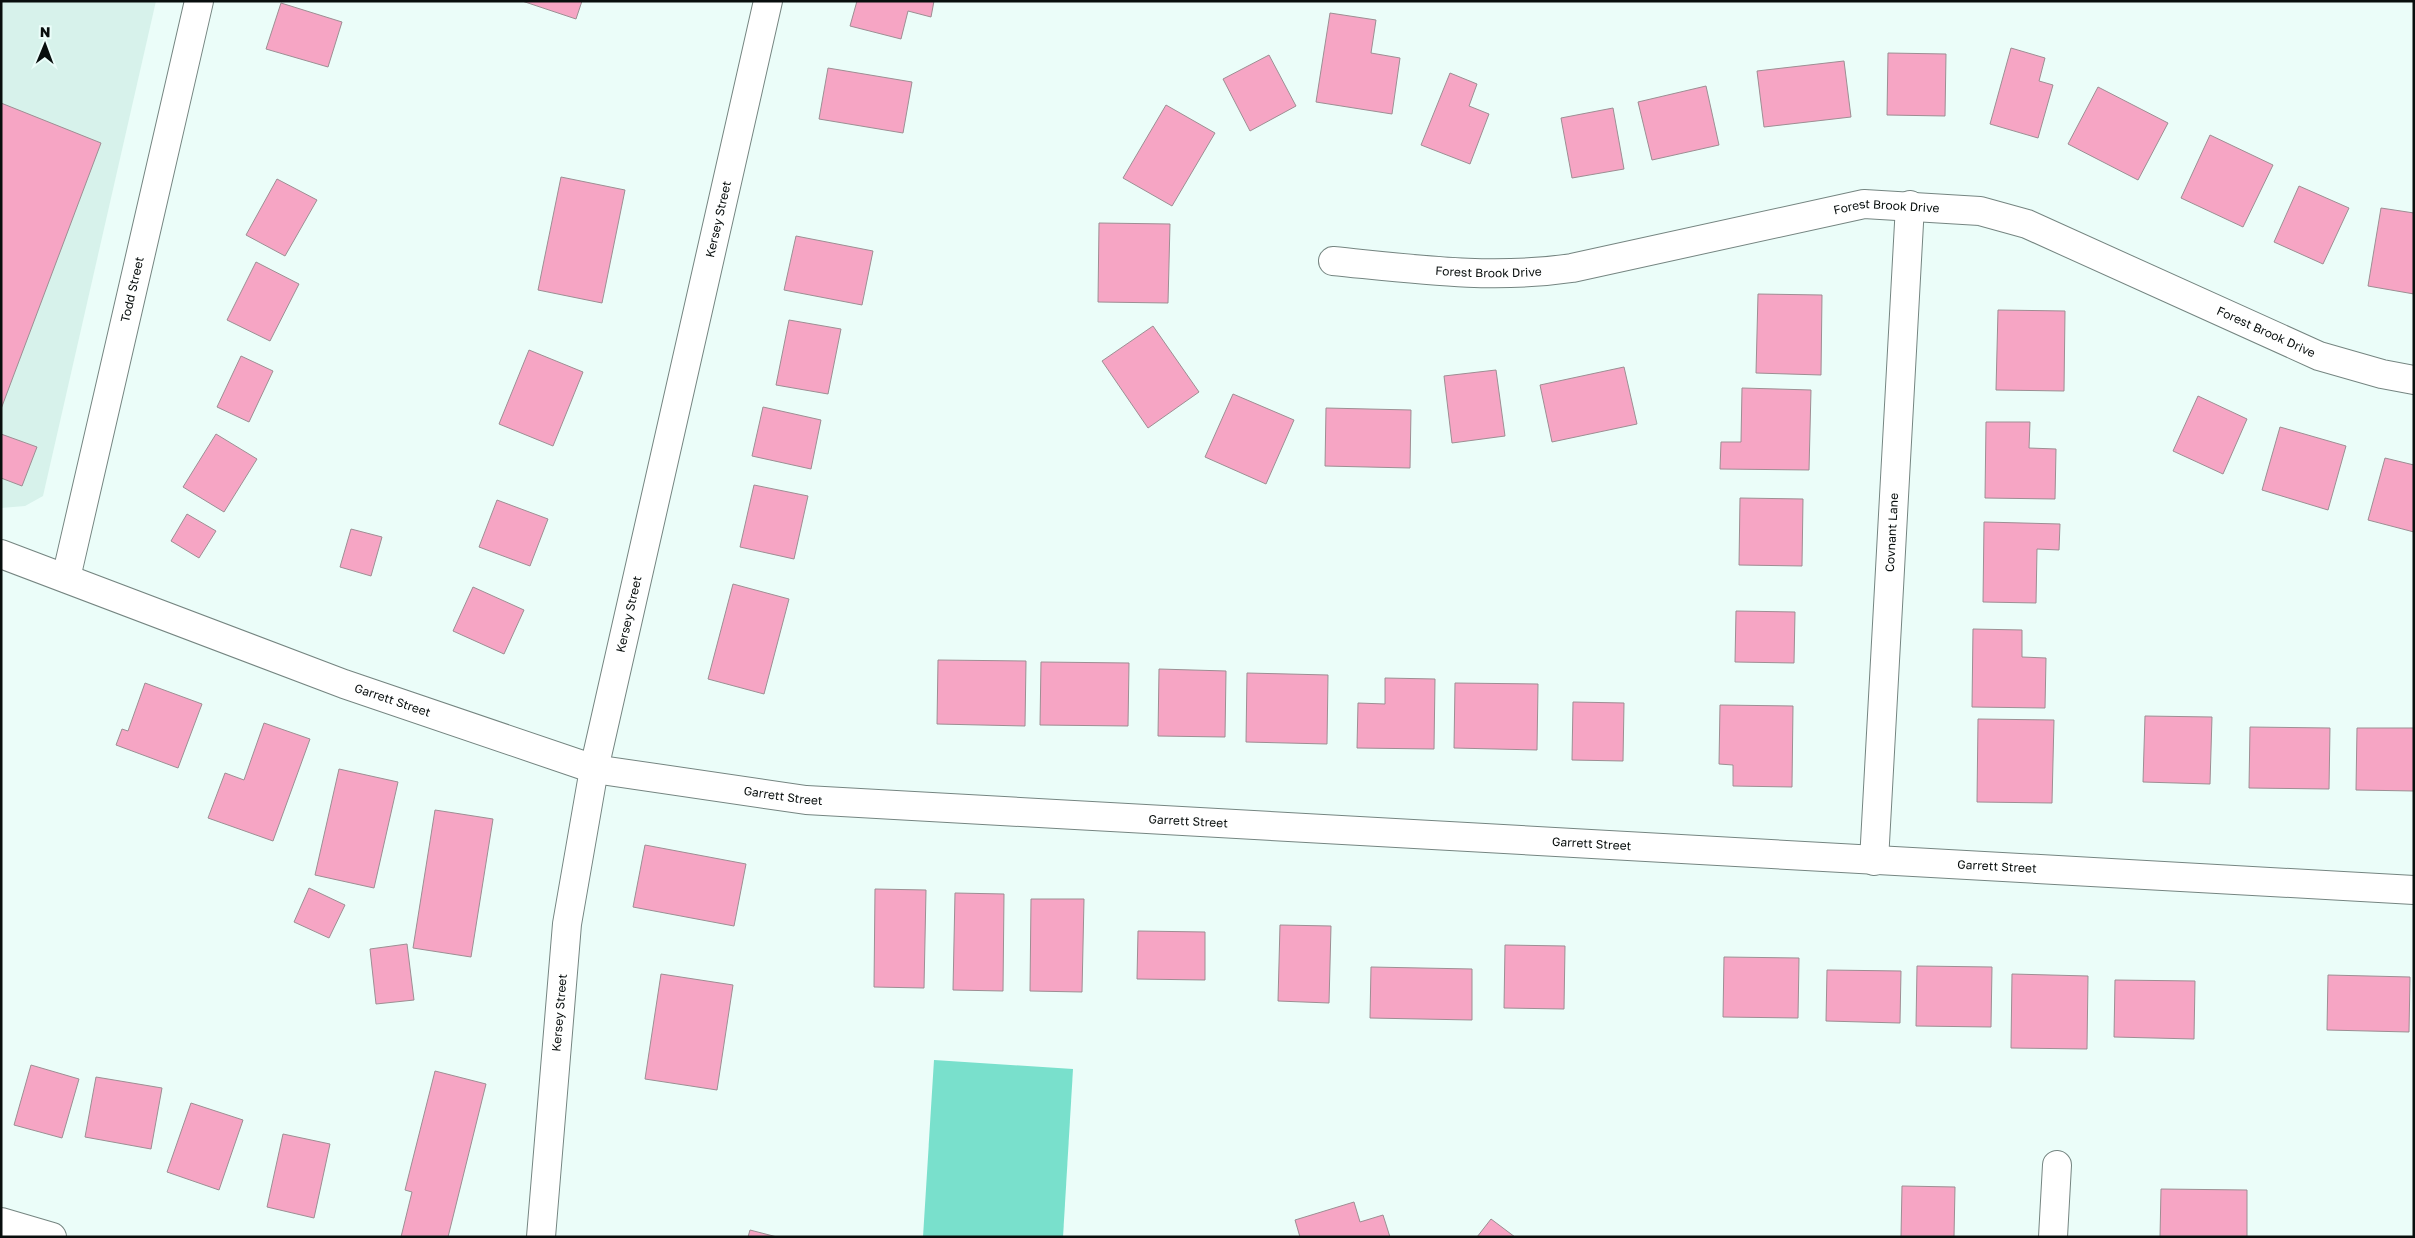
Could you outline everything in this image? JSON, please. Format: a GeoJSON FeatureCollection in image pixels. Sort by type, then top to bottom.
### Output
{"type":"FeatureCollection","features":[{"type":"Feature","properties":{"kind":"street","name":"Todd Street"},"geometry":{"type":"LineString","coordinates":[[66,578],[200,1]]}},
{"type":"Feature","properties":{"kind":"street","name":"Kersey Street"},"geometry":{"type":"LineString","coordinates":[[541,1237],[567,924],[594,769],[768,1]]}},
{"type":"Feature","properties":{"kind":"street","name":"Forest Brook Drive"},"geometry":{"type":"LineString","coordinates":[[1333,261],[1475,275],[1534,274],[1572,268],[1864,204],[1910,205],[1980,211],[2027,224],[2319,356],[2382,374],[2414,380]]}},
{"type":"Feature","properties":{"kind":"street","name":"Covnant Lane"},"geometry":{"type":"LineString","coordinates":[[1874,861],[1910,205]]}},
{"type":"Feature","properties":{"kind":"street","name":"Garrett Street"},"geometry":{"type":"LineString","coordinates":[[1,554],[344,684],[594,769],[806,800],[2414,890]]}},
{"type":"Feature","properties":{"kind":"street"},"geometry":{"type":"LineString","coordinates":[[2053,1237],[2057,1166]]}},
{"type":"Feature","properties":{"kind":"street"},"geometry":{"type":"LineString","coordinates":[[1,1222],[52,1237]]}},
{"type":"Feature","properties":{"kind":"shaded area"},"geometry":{"type":"Polygon","coordinates":[[[1,1],[156,1],[43,496],[25,506],[1,508],[1,1]]]}},
{"type":"Feature","properties":{"kind":"green space"},"geometry":{"type":"Polygon","coordinates":[[[934,1060],[1073,1069],[1063,1237],[923,1237],[934,1060]]]}},
{"type":"Feature","properties":{"kind":"building"},"geometry":{"type":"Polygon","coordinates":[[[522,1],[582,1],[576,19],[522,1]]]}},
{"type":"Feature","properties":{"kind":"building"},"geometry":{"type":"Polygon","coordinates":[[[857,1],[934,1],[931,17],[908,11],[901,39],[850,26],[857,1]]]}},
{"type":"Feature","properties":{"kind":"building"},"geometry":{"type":"Polygon","coordinates":[[[281,3],[342,22],[328,67],[266,49],[281,3]]]}},
{"type":"Feature","properties":{"kind":"building"},"geometry":{"type":"Polygon","coordinates":[[[1330,13],[1376,20],[1371,53],[1400,58],[1392,114],[1316,102],[1330,13]]]}},
{"type":"Feature","properties":{"kind":"building"},"geometry":{"type":"Polygon","coordinates":[[[2011,48],[2045,58],[2039,81],[2053,85],[2038,138],[1990,124],[2011,48]]]}},
{"type":"Feature","properties":{"kind":"building"},"geometry":{"type":"Polygon","coordinates":[[[1888,53],[1946,54],[1945,116],[1887,115],[1888,53]]]}},
{"type":"Feature","properties":{"kind":"building"},"geometry":{"type":"Polygon","coordinates":[[[1269,55],[1296,106],[1250,131],[1223,79],[1269,55]]]}},
{"type":"Feature","properties":{"kind":"building"},"geometry":{"type":"Polygon","coordinates":[[[1844,61],[1851,117],[1764,127],[1757,71],[1844,61]]]}},
{"type":"Feature","properties":{"kind":"building"},"geometry":{"type":"Polygon","coordinates":[[[828,68],[912,82],[903,133],[819,119],[828,68]]]}},
{"type":"Feature","properties":{"kind":"building"},"geometry":{"type":"Polygon","coordinates":[[[1450,73],[1477,84],[1469,106],[1489,114],[1470,164],[1421,145],[1450,73]]]}},
{"type":"Feature","properties":{"kind":"building"},"geometry":{"type":"Polygon","coordinates":[[[1706,86],[1719,145],[1652,160],[1638,102],[1706,86]]]}},
{"type":"Feature","properties":{"kind":"building"},"geometry":{"type":"Polygon","coordinates":[[[2098,87],[2168,123],[2138,180],[2068,144],[2098,87]]]}},
{"type":"Feature","properties":{"kind":"building"},"geometry":{"type":"Polygon","coordinates":[[[1,103],[101,143],[1,409],[1,103]]]}},
{"type":"Feature","properties":{"kind":"building"},"geometry":{"type":"Polygon","coordinates":[[[1166,105],[1215,133],[1172,206],[1123,178],[1166,105]]]}},
{"type":"Feature","properties":{"kind":"building"},"geometry":{"type":"Polygon","coordinates":[[[1613,108],[1624,169],[1572,178],[1561,118],[1613,108]]]}},
{"type":"Feature","properties":{"kind":"building"},"geometry":{"type":"Polygon","coordinates":[[[2210,135],[2273,165],[2243,227],[2181,198],[2210,135]]]}},
{"type":"Feature","properties":{"kind":"building"},"geometry":{"type":"Polygon","coordinates":[[[561,177],[625,190],[602,303],[538,290],[561,177]]]}},
{"type":"Feature","properties":{"kind":"building"},"geometry":{"type":"Polygon","coordinates":[[[277,179],[317,200],[285,256],[246,235],[277,179]]]}},
{"type":"Feature","properties":{"kind":"building"},"geometry":{"type":"Polygon","coordinates":[[[2299,186],[2349,208],[2323,264],[2274,242],[2299,186]]]}},
{"type":"Feature","properties":{"kind":"building"},"geometry":{"type":"Polygon","coordinates":[[[2381,208],[2414,213],[2414,294],[2368,286],[2381,208]]]}},
{"type":"Feature","properties":{"kind":"building"},"geometry":{"type":"Polygon","coordinates":[[[1099,223],[1170,224],[1168,303],[1098,302],[1099,223]]]}},
{"type":"Feature","properties":{"kind":"building"},"geometry":{"type":"Polygon","coordinates":[[[796,236],[873,251],[862,305],[784,290],[796,236]]]}},
{"type":"Feature","properties":{"kind":"building"},"geometry":{"type":"Polygon","coordinates":[[[256,262],[299,284],[270,341],[227,320],[256,262]]]}},
{"type":"Feature","properties":{"kind":"building"},"geometry":{"type":"Polygon","coordinates":[[[1758,294],[1822,295],[1821,375],[1756,373],[1758,294]]]}},
{"type":"Feature","properties":{"kind":"building"},"geometry":{"type":"Polygon","coordinates":[[[1998,310],[2065,311],[2064,391],[1996,390],[1998,310]]]}},
{"type":"Feature","properties":{"kind":"building"},"geometry":{"type":"Polygon","coordinates":[[[789,320],[841,329],[828,394],[776,385],[789,320]]]}},
{"type":"Feature","properties":{"kind":"building"},"geometry":{"type":"Polygon","coordinates":[[[1153,326],[1199,392],[1148,428],[1102,361],[1153,326]]]}},
{"type":"Feature","properties":{"kind":"building"},"geometry":{"type":"Polygon","coordinates":[[[529,350],[583,372],[553,446],[499,424],[529,350]]]}},
{"type":"Feature","properties":{"kind":"building"},"geometry":{"type":"Polygon","coordinates":[[[241,356],[273,371],[249,422],[217,407],[241,356]]]}},
{"type":"Feature","properties":{"kind":"building"},"geometry":{"type":"Polygon","coordinates":[[[1624,367],[1637,424],[1552,442],[1540,385],[1624,367]]]}},
{"type":"Feature","properties":{"kind":"building"},"geometry":{"type":"Polygon","coordinates":[[[1496,370],[1505,436],[1452,443],[1444,376],[1496,370]]]}},
{"type":"Feature","properties":{"kind":"building"},"geometry":{"type":"Polygon","coordinates":[[[1742,388],[1811,390],[1809,470],[1720,469],[1721,442],[1741,442],[1742,388]]]}},
{"type":"Feature","properties":{"kind":"building"},"geometry":{"type":"Polygon","coordinates":[[[1233,394],[1294,420],[1266,484],[1205,457],[1233,394]]]}},
{"type":"Feature","properties":{"kind":"building"},"geometry":{"type":"Polygon","coordinates":[[[2198,396],[2247,419],[2223,474],[2173,451],[2198,396]]]}},
{"type":"Feature","properties":{"kind":"building"},"geometry":{"type":"Polygon","coordinates":[[[763,407],[821,420],[811,469],[752,456],[763,407]]]}},
{"type":"Feature","properties":{"kind":"building"},"geometry":{"type":"Polygon","coordinates":[[[1326,408],[1411,410],[1410,468],[1325,466],[1326,408]]]}},
{"type":"Feature","properties":{"kind":"building"},"geometry":{"type":"Polygon","coordinates":[[[1986,422],[2030,422],[2029,448],[2056,449],[2055,499],[1985,498],[1986,422]]]}},
{"type":"Feature","properties":{"kind":"building"},"geometry":{"type":"Polygon","coordinates":[[[2280,427],[2346,446],[2328,510],[2262,490],[2280,427]]]}},
{"type":"Feature","properties":{"kind":"building"},"geometry":{"type":"Polygon","coordinates":[[[1,434],[37,447],[22,486],[1,478],[1,434]]]}},
{"type":"Feature","properties":{"kind":"building"},"geometry":{"type":"Polygon","coordinates":[[[216,434],[257,459],[224,512],[183,487],[216,434]]]}},
{"type":"Feature","properties":{"kind":"building"},"geometry":{"type":"Polygon","coordinates":[[[2385,458],[2414,465],[2414,532],[2368,520],[2385,458]]]}},
{"type":"Feature","properties":{"kind":"building"},"geometry":{"type":"Polygon","coordinates":[[[754,485],[808,496],[794,559],[740,547],[754,485]]]}},
{"type":"Feature","properties":{"kind":"building"},"geometry":{"type":"Polygon","coordinates":[[[1740,498],[1803,499],[1802,566],[1739,565],[1740,498]]]}},
{"type":"Feature","properties":{"kind":"building"},"geometry":{"type":"Polygon","coordinates":[[[497,500],[548,519],[530,566],[479,547],[497,500]]]}},
{"type":"Feature","properties":{"kind":"building"},"geometry":{"type":"Polygon","coordinates":[[[187,514],[216,531],[199,558],[171,541],[187,514]]]}},
{"type":"Feature","properties":{"kind":"building"},"geometry":{"type":"Polygon","coordinates":[[[1984,522],[2060,524],[2059,550],[2037,549],[2036,603],[1983,602],[1984,522]]]}},
{"type":"Feature","properties":{"kind":"building"},"geometry":{"type":"Polygon","coordinates":[[[351,529],[382,537],[371,576],[340,567],[351,529]]]}},
{"type":"Feature","properties":{"kind":"building"},"geometry":{"type":"Polygon","coordinates":[[[733,584],[789,599],[764,694],[708,679],[733,584]]]}},
{"type":"Feature","properties":{"kind":"building"},"geometry":{"type":"Polygon","coordinates":[[[473,587],[524,610],[504,654],[453,631],[473,587]]]}},
{"type":"Feature","properties":{"kind":"building"},"geometry":{"type":"Polygon","coordinates":[[[1736,611],[1795,612],[1794,663],[1735,662],[1736,611]]]}},
{"type":"Feature","properties":{"kind":"building"},"geometry":{"type":"Polygon","coordinates":[[[1973,629],[2022,630],[2022,657],[2046,658],[2045,708],[1972,707],[1973,629]]]}},
{"type":"Feature","properties":{"kind":"building"},"geometry":{"type":"Polygon","coordinates":[[[938,660],[1026,661],[1025,726],[937,724],[938,660]]]}},
{"type":"Feature","properties":{"kind":"building"},"geometry":{"type":"Polygon","coordinates":[[[1041,662],[1129,663],[1128,726],[1040,725],[1041,662]]]}},
{"type":"Feature","properties":{"kind":"building"},"geometry":{"type":"Polygon","coordinates":[[[1159,669],[1226,671],[1225,737],[1158,736],[1159,669]]]}},
{"type":"Feature","properties":{"kind":"building"},"geometry":{"type":"Polygon","coordinates":[[[1247,673],[1328,675],[1327,744],[1246,742],[1247,673]]]}},
{"type":"Feature","properties":{"kind":"building"},"geometry":{"type":"Polygon","coordinates":[[[1385,678],[1435,679],[1434,749],[1357,748],[1358,703],[1385,704],[1385,678]]]}},
{"type":"Feature","properties":{"kind":"building"},"geometry":{"type":"Polygon","coordinates":[[[145,683],[202,704],[178,768],[116,745],[122,729],[128,731],[145,683]]]}},
{"type":"Feature","properties":{"kind":"building"},"geometry":{"type":"Polygon","coordinates":[[[1455,683],[1538,684],[1537,750],[1454,748],[1455,683]]]}},
{"type":"Feature","properties":{"kind":"building"},"geometry":{"type":"Polygon","coordinates":[[[1573,702],[1624,703],[1623,761],[1572,760],[1573,702]]]}},
{"type":"Feature","properties":{"kind":"building"},"geometry":{"type":"Polygon","coordinates":[[[1720,705],[1793,706],[1792,787],[1733,786],[1733,765],[1719,764],[1720,705]]]}},
{"type":"Feature","properties":{"kind":"building"},"geometry":{"type":"Polygon","coordinates":[[[2145,716],[2212,717],[2210,784],[2143,782],[2145,716]]]}},
{"type":"Feature","properties":{"kind":"building"},"geometry":{"type":"Polygon","coordinates":[[[1978,719],[2054,720],[2052,803],[1977,802],[1978,719]]]}},
{"type":"Feature","properties":{"kind":"building"},"geometry":{"type":"Polygon","coordinates":[[[264,723],[310,739],[273,841],[208,818],[225,773],[244,780],[264,723]]]}},
{"type":"Feature","properties":{"kind":"building"},"geometry":{"type":"Polygon","coordinates":[[[2250,727],[2330,728],[2329,789],[2249,788],[2250,727]]]}},
{"type":"Feature","properties":{"kind":"building"},"geometry":{"type":"Polygon","coordinates":[[[2357,728],[2414,728],[2414,791],[2356,790],[2357,728]]]}},
{"type":"Feature","properties":{"kind":"building"},"geometry":{"type":"Polygon","coordinates":[[[339,769],[398,782],[374,888],[315,875],[339,769]]]}},
{"type":"Feature","properties":{"kind":"building"},"geometry":{"type":"Polygon","coordinates":[[[435,810],[493,819],[471,957],[413,948],[435,810]]]}},
{"type":"Feature","properties":{"kind":"building"},"geometry":{"type":"Polygon","coordinates":[[[645,845],[746,864],[734,926],[633,907],[645,845]]]}},
{"type":"Feature","properties":{"kind":"building"},"geometry":{"type":"Polygon","coordinates":[[[309,888],[345,905],[329,938],[294,922],[309,888]]]}},
{"type":"Feature","properties":{"kind":"building"},"geometry":{"type":"Polygon","coordinates":[[[875,889],[926,890],[924,988],[874,987],[875,889]]]}},
{"type":"Feature","properties":{"kind":"building"},"geometry":{"type":"Polygon","coordinates":[[[955,893],[1004,894],[1003,991],[953,990],[955,893]]]}},
{"type":"Feature","properties":{"kind":"building"},"geometry":{"type":"Polygon","coordinates":[[[1031,899],[1084,899],[1082,992],[1030,991],[1031,899]]]}},
{"type":"Feature","properties":{"kind":"building"},"geometry":{"type":"Polygon","coordinates":[[[1280,925],[1331,926],[1329,1003],[1278,1001],[1280,925]]]}},
{"type":"Feature","properties":{"kind":"building"},"geometry":{"type":"Polygon","coordinates":[[[1138,931],[1205,932],[1205,980],[1137,979],[1138,931]]]}},
{"type":"Feature","properties":{"kind":"building"},"geometry":{"type":"Polygon","coordinates":[[[407,944],[414,1000],[376,1004],[370,949],[407,944]]]}},
{"type":"Feature","properties":{"kind":"building"},"geometry":{"type":"Polygon","coordinates":[[[1505,945],[1565,946],[1564,1009],[1504,1008],[1505,945]]]}},
{"type":"Feature","properties":{"kind":"building"},"geometry":{"type":"Polygon","coordinates":[[[1724,957],[1799,958],[1798,1018],[1723,1017],[1724,957]]]}},
{"type":"Feature","properties":{"kind":"building"},"geometry":{"type":"Polygon","coordinates":[[[1917,966],[1992,967],[1991,1027],[1916,1026],[1917,966]]]}},
{"type":"Feature","properties":{"kind":"building"},"geometry":{"type":"Polygon","coordinates":[[[1371,967],[1472,969],[1472,1020],[1370,1018],[1371,967]]]}},
{"type":"Feature","properties":{"kind":"building"},"geometry":{"type":"Polygon","coordinates":[[[1827,970],[1901,971],[1900,1023],[1826,1021],[1827,970]]]}},
{"type":"Feature","properties":{"kind":"building"},"geometry":{"type":"Polygon","coordinates":[[[661,974],[733,985],[717,1090],[645,1079],[661,974]]]}},
{"type":"Feature","properties":{"kind":"building"},"geometry":{"type":"Polygon","coordinates":[[[2012,974],[2088,976],[2087,1049],[2011,1048],[2012,974]]]}},
{"type":"Feature","properties":{"kind":"building"},"geometry":{"type":"Polygon","coordinates":[[[2328,975],[2410,977],[2409,1032],[2327,1030],[2328,975]]]}},
{"type":"Feature","properties":{"kind":"building"},"geometry":{"type":"Polygon","coordinates":[[[2115,980],[2195,981],[2194,1039],[2114,1037],[2115,980]]]}},
{"type":"Feature","properties":{"kind":"building"},"geometry":{"type":"Polygon","coordinates":[[[31,1065],[79,1079],[62,1138],[14,1125],[31,1065]]]}},
{"type":"Feature","properties":{"kind":"building"},"geometry":{"type":"Polygon","coordinates":[[[435,1071],[486,1084],[448,1237],[401,1237],[412,1192],[405,1190],[435,1071]]]}},
{"type":"Feature","properties":{"kind":"building"},"geometry":{"type":"Polygon","coordinates":[[[96,1077],[162,1088],[151,1149],[85,1137],[96,1077]]]}},
{"type":"Feature","properties":{"kind":"building"},"geometry":{"type":"Polygon","coordinates":[[[191,1103],[243,1120],[219,1190],[167,1172],[191,1103]]]}},
{"type":"Feature","properties":{"kind":"building"},"geometry":{"type":"Polygon","coordinates":[[[283,1134],[330,1144],[314,1218],[267,1207],[283,1134]]]}},
{"type":"Feature","properties":{"kind":"building"},"geometry":{"type":"Polygon","coordinates":[[[1902,1186],[1955,1187],[1954,1237],[1901,1237],[1902,1186]]]}},
{"type":"Feature","properties":{"kind":"building"},"geometry":{"type":"Polygon","coordinates":[[[2161,1189],[2247,1190],[2247,1237],[2160,1237],[2161,1189]]]}},
{"type":"Feature","properties":{"kind":"building"},"geometry":{"type":"Polygon","coordinates":[[[1354,1202],[1360,1222],[1383,1215],[1390,1237],[1300,1237],[1295,1220],[1354,1202]]]}},
{"type":"Feature","properties":{"kind":"building"},"geometry":{"type":"Polygon","coordinates":[[[1491,1219],[1515,1237],[1477,1237],[1491,1219]]]}},
{"type":"Feature","properties":{"kind":"building"},"geometry":{"type":"Polygon","coordinates":[[[750,1230],[777,1237],[748,1237],[750,1230]]]}}]}
